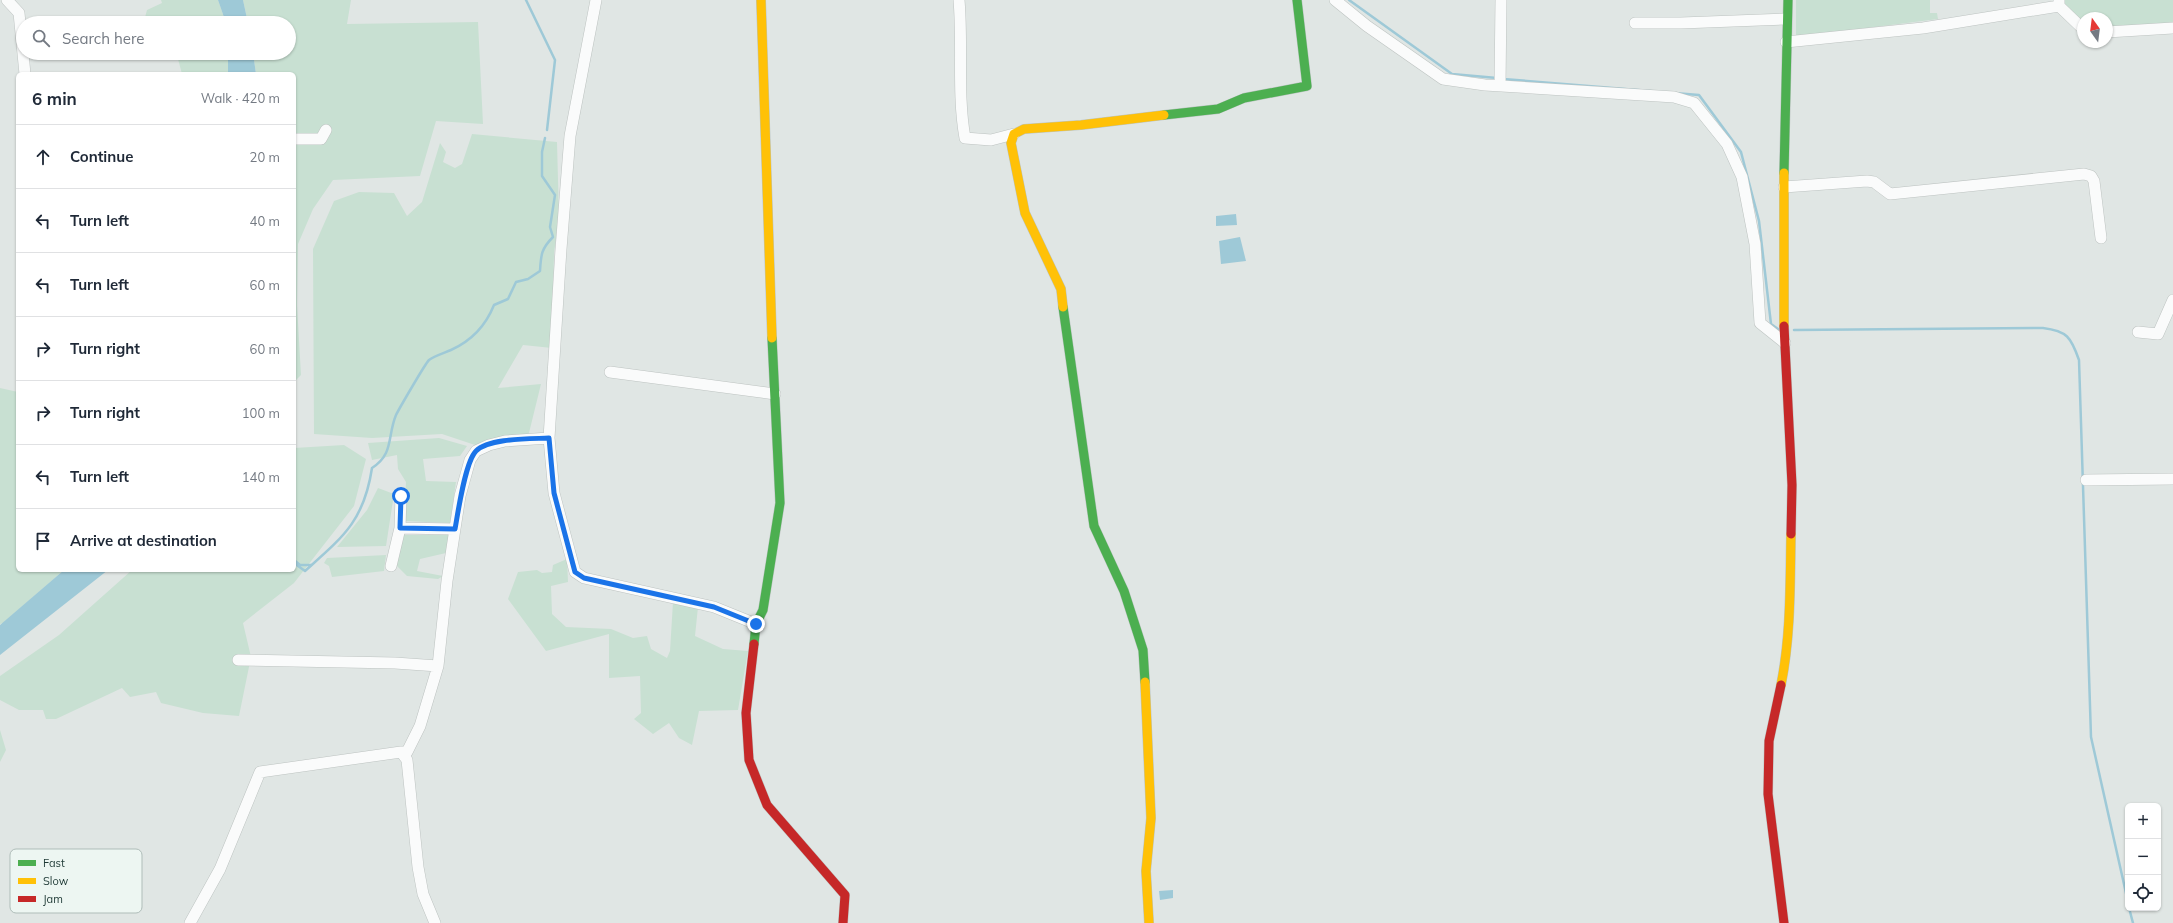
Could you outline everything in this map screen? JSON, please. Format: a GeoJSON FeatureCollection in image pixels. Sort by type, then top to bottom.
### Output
{"type":"FeatureCollection","features":[{"type":"Feature","properties":{"kind":"street"},"geometry":{"type":"LineString","coordinates":[[7,0],[18,13],[18,16]]}},
{"type":"Feature","properties":{"kind":"street"},"geometry":{"type":"LineString","coordinates":[[596,0],[570,136],[549,438],[554,493],[575,572],[584,578],[714,607],[756,624]]}},
{"type":"Feature","properties":{"kind":"street"},"geometry":{"type":"LineString","coordinates":[[761,0],[768,242],[780,503],[763,610],[756,624],[746,714],[748,760],[767,805],[792,836],[845,895],[843,923]]}},
{"type":"Feature","properties":{"kind":"street"},"geometry":{"type":"LineString","coordinates":[[959,0],[962,32],[961,116],[965,138],[991,140],[1014,134],[1024,129],[1081,125],[1218,109],[1244,98],[1303,88],[1307,86],[1307,81],[1297,0]]}},
{"type":"Feature","properties":{"kind":"street"},"geometry":{"type":"LineString","coordinates":[[1335,0],[1367,26],[1443,79],[1500,86],[1674,97],[1694,102],[1727,144],[1742,177],[1755,244],[1760,323],[1785,343]]}},
{"type":"Feature","properties":{"kind":"street"},"geometry":{"type":"LineString","coordinates":[[1500,86],[1501,0]]}},
{"type":"Feature","properties":{"kind":"street"},"geometry":{"type":"LineString","coordinates":[[1784,923],[1768,794],[1768,762],[1769,741],[1785,664],[1790,615],[1792,485],[1785,343],[1784,187],[1786,19],[1788,0]]}},
{"type":"Feature","properties":{"kind":"street"},"geometry":{"type":"LineString","coordinates":[[1786,42],[1923,28],[2059,3],[2077,22]]}},
{"type":"Feature","properties":{"kind":"street"},"geometry":{"type":"LineString","coordinates":[[1635,23],[1681,23],[1786,19]]}},
{"type":"Feature","properties":{"kind":"street"},"geometry":{"type":"LineString","coordinates":[[2113,32],[2173,28]]}},
{"type":"Feature","properties":{"kind":"street"},"geometry":{"type":"LineString","coordinates":[[23,60],[25,72]]}},
{"type":"Feature","properties":{"kind":"street"},"geometry":{"type":"LineString","coordinates":[[296,139],[321,139],[326,130]]}},
{"type":"Feature","properties":{"kind":"street"},"geometry":{"type":"LineString","coordinates":[[1014,134],[1011,143],[1026,213],[1061,289],[1094,526],[1124,591],[1143,650],[1151,818],[1146,871],[1149,923]]}},
{"type":"Feature","properties":{"kind":"street"},"geometry":{"type":"LineString","coordinates":[[1784,187],[1867,181],[1874,182],[1890,194],[2084,174],[2090,176],[2094,181],[2101,238]]}},
{"type":"Feature","properties":{"kind":"street"},"geometry":{"type":"LineString","coordinates":[[2138,332],[2158,334],[2173,300]]}},
{"type":"Feature","properties":{"kind":"street"},"geometry":{"type":"LineString","coordinates":[[610,372],[775,394]]}},
{"type":"Feature","properties":{"kind":"street"},"geometry":{"type":"LineString","coordinates":[[190,923],[220,869],[260,772],[407,752],[420,726],[438,666],[447,581],[460,496],[470,460],[476,451],[489,445],[505,441],[549,438]]}},
{"type":"Feature","properties":{"kind":"street"},"geometry":{"type":"LineString","coordinates":[[2086,480],[2173,479]]}},
{"type":"Feature","properties":{"kind":"street"},"geometry":{"type":"LineString","coordinates":[[391,566],[400,528],[401,496]]}},
{"type":"Feature","properties":{"kind":"street"},"geometry":{"type":"LineString","coordinates":[[400,528],[455,529]]}},
{"type":"Feature","properties":{"kind":"street"},"geometry":{"type":"LineString","coordinates":[[238,660],[395,663],[438,666]]}},
{"type":"Feature","properties":{"kind":"street"},"geometry":{"type":"LineString","coordinates":[[401,752],[407,760],[419,874],[423,894],[435,923]]}},
{"type":"Feature","properties":{"kind":"green space"},"geometry":{"type":"Polygon","coordinates":[[[161,0],[218,0],[224,16],[145,16],[147,10],[162,3],[161,0]]]}},
{"type":"Feature","properties":{"kind":"green space"},"geometry":{"type":"Polygon","coordinates":[[[243,0],[351,0],[347,24],[478,22],[483,124],[436,121],[420,176],[333,180],[313,209],[298,244],[297,305],[301,375],[296,380],[296,72],[256,72],[254,60],[296,60],[296,16],[246,16],[243,0]]]}},
{"type":"Feature","properties":{"kind":"green space"},"geometry":{"type":"Polygon","coordinates":[[[1796,0],[1930,0],[1930,13],[1937,13],[1938,19],[1796,37],[1796,0]]]}},
{"type":"Feature","properties":{"kind":"green space"},"geometry":{"type":"Polygon","coordinates":[[[2061,0],[2173,0],[2173,26],[2113,31],[2113,12],[2077,12],[2077,19],[2061,0]]]}},
{"type":"Feature","properties":{"kind":"green space"},"geometry":{"type":"Polygon","coordinates":[[[178,60],[228,60],[228,72],[181,72],[178,60]]]}},
{"type":"Feature","properties":{"kind":"green space"},"geometry":{"type":"Polygon","coordinates":[[[472,134],[557,142],[559,218],[554,253],[552,348],[523,345],[498,388],[541,384],[528,437],[481,447],[442,434],[372,438],[314,434],[313,249],[334,201],[359,192],[394,193],[407,216],[422,202],[440,143],[446,152],[443,162],[455,168],[462,164],[472,134]]]}},
{"type":"Feature","properties":{"kind":"green space"},"geometry":{"type":"Polygon","coordinates":[[[0,388],[16,392],[16,572],[62,572],[0,624],[0,388]]]}},
{"type":"Feature","properties":{"kind":"green space"},"geometry":{"type":"Polygon","coordinates":[[[439,438],[467,446],[460,456],[423,459],[426,481],[456,482],[450,523],[404,521],[406,482],[398,469],[397,455],[372,460],[368,443],[439,438]]]}},
{"type":"Feature","properties":{"kind":"green space"},"geometry":{"type":"Polygon","coordinates":[[[344,445],[366,459],[354,506],[294,583],[243,623],[251,657],[239,716],[203,713],[161,703],[156,692],[130,697],[122,688],[56,719],[46,719],[43,710],[19,710],[0,700],[0,676],[59,635],[130,572],[296,572],[296,448],[344,445]]]}},
{"type":"Feature","properties":{"kind":"green space"},"geometry":{"type":"Polygon","coordinates":[[[378,488],[394,494],[386,546],[337,547],[367,510],[378,488]]]}},
{"type":"Feature","properties":{"kind":"green space"},"geometry":{"type":"Polygon","coordinates":[[[402,535],[451,535],[446,553],[420,559],[417,571],[443,576],[438,579],[407,576],[397,566],[402,535]]]}},
{"type":"Feature","properties":{"kind":"green space"},"geometry":{"type":"Polygon","coordinates":[[[386,555],[384,571],[332,577],[329,566],[324,563],[327,558],[386,555]]]}},
{"type":"Feature","properties":{"kind":"green space"},"geometry":{"type":"Polygon","coordinates":[[[567,559],[568,582],[551,586],[552,614],[566,627],[611,629],[633,638],[647,636],[651,649],[667,658],[670,651],[673,602],[698,607],[695,636],[723,649],[748,651],[738,710],[699,711],[692,745],[679,738],[669,723],[653,734],[634,719],[641,713],[640,676],[609,678],[609,634],[546,651],[508,599],[518,572],[537,570],[542,573],[552,572],[553,565],[567,559]]]}},
{"type":"Feature","properties":{"kind":"green space"},"geometry":{"type":"Polygon","coordinates":[[[0,730],[6,750],[0,762],[0,730]]]}},
{"type":"Feature","properties":{"kind":"water"},"geometry":{"type":"Polygon","coordinates":[[[218,0],[243,0],[246,16],[224,16],[218,0]]]}},
{"type":"Feature","properties":{"kind":"water"},"geometry":{"type":"Polygon","coordinates":[[[228,60],[254,60],[256,72],[228,72],[228,60]]]}},
{"type":"Feature","properties":{"kind":"water"},"geometry":{"type":"Polygon","coordinates":[[[1236,214],[1237,225],[1216,226],[1216,216],[1236,214]]]}},
{"type":"Feature","properties":{"kind":"water"},"geometry":{"type":"Polygon","coordinates":[[[1240,237],[1246,261],[1221,264],[1219,241],[1240,237]]]}},
{"type":"Feature","properties":{"kind":"water"},"geometry":{"type":"Polygon","coordinates":[[[62,572],[105,572],[0,655],[0,625],[62,572]]]}},
{"type":"Feature","properties":{"kind":"water"},"geometry":{"type":"Polygon","coordinates":[[[1173,890],[1173,898],[1160,900],[1159,891],[1173,890]]]}},
{"type":"Feature","properties":{"kind":"waterway"},"geometry":{"type":"LineString","coordinates":[[526,0],[555,60],[547,130]]}},
{"type":"Feature","properties":{"kind":"waterway"},"geometry":{"type":"LineString","coordinates":[[1349,0],[1452,74],[1497,78]]}},
{"type":"Feature","properties":{"kind":"waterway"},"geometry":{"type":"LineString","coordinates":[[1503,79],[1699,95],[1741,152],[1759,221],[1771,324],[1778,329]]}},
{"type":"Feature","properties":{"kind":"waterway"},"geometry":{"type":"LineString","coordinates":[[296,564],[305,571],[350,527],[364,502],[372,468],[379,463],[387,451],[396,415],[429,360],[465,342],[482,326],[494,305],[508,299],[516,282],[528,279],[540,271],[542,252],[553,237],[550,227],[555,195],[542,176],[542,152],[545,138]]}},
{"type":"Feature","properties":{"kind":"waterway"},"geometry":{"type":"LineString","coordinates":[[1794,330],[2043,328],[2063,333],[2067,336],[2073,346],[2079,360],[2091,737],[2125,889]]}},
{"type":"Feature","properties":{"kind":"waterway"},"geometry":{"type":"LineString","coordinates":[[296,562],[300,565],[311,565]]}},
{"type":"Feature","properties":{"kind":"waterway"},"geometry":{"type":"LineString","coordinates":[[2130,911],[2133,923]]}},
{"type":"Feature","properties":{"kind":"traffic: fast"},"geometry":{"type":"LineString","coordinates":[[1164,115],[1218,109],[1244,98],[1307,86],[1297,0]]}},
{"type":"Feature","properties":{"kind":"traffic: fast"},"geometry":{"type":"LineString","coordinates":[[1784,173],[1788,0]]}},
{"type":"Feature","properties":{"kind":"traffic: fast"},"geometry":{"type":"LineString","coordinates":[[1063,307],[1094,526],[1124,591],[1143,650],[1145,682]]}},
{"type":"Feature","properties":{"kind":"traffic: fast"},"geometry":{"type":"LineString","coordinates":[[754,644],[756,624],[763,610],[780,503],[772,338]]}},
{"type":"Feature","properties":{"kind":"traffic: slow"},"geometry":{"type":"LineString","coordinates":[[761,0],[772,338]]}},
{"type":"Feature","properties":{"kind":"traffic: slow"},"geometry":{"type":"LineString","coordinates":[[1063,307],[1061,289],[1025,213],[1011,143],[1014,134],[1024,129],[1081,125],[1164,115]]}},
{"type":"Feature","properties":{"kind":"traffic: slow"},"geometry":{"type":"LineString","coordinates":[[1784,173],[1784,326]]}},
{"type":"Feature","properties":{"kind":"traffic: slow"},"geometry":{"type":"LineString","coordinates":[[1781,685],[1787,647],[1791,534]]}},
{"type":"Feature","properties":{"kind":"traffic: slow"},"geometry":{"type":"LineString","coordinates":[[1145,682],[1151,818],[1146,871],[1149,923]]}},
{"type":"Feature","properties":{"kind":"traffic: jam"},"geometry":{"type":"LineString","coordinates":[[1784,326],[1792,485],[1791,534]]}},
{"type":"Feature","properties":{"kind":"traffic: jam"},"geometry":{"type":"LineString","coordinates":[[754,644],[746,713],[749,760],[767,805],[845,895],[843,923]]}},
{"type":"Feature","properties":{"kind":"traffic: jam"},"geometry":{"type":"LineString","coordinates":[[1781,685],[1769,741],[1768,794],[1784,923]]}},
{"type":"Feature","properties":{"kind":"route"},"geometry":{"type":"LineString","coordinates":[[401,496],[400,528],[455,529],[460,496],[470,460],[476,451],[489,445],[505,441],[549,438],[554,493],[575,572],[584,578],[675,597],[714,607],[756,624]]}}]}
